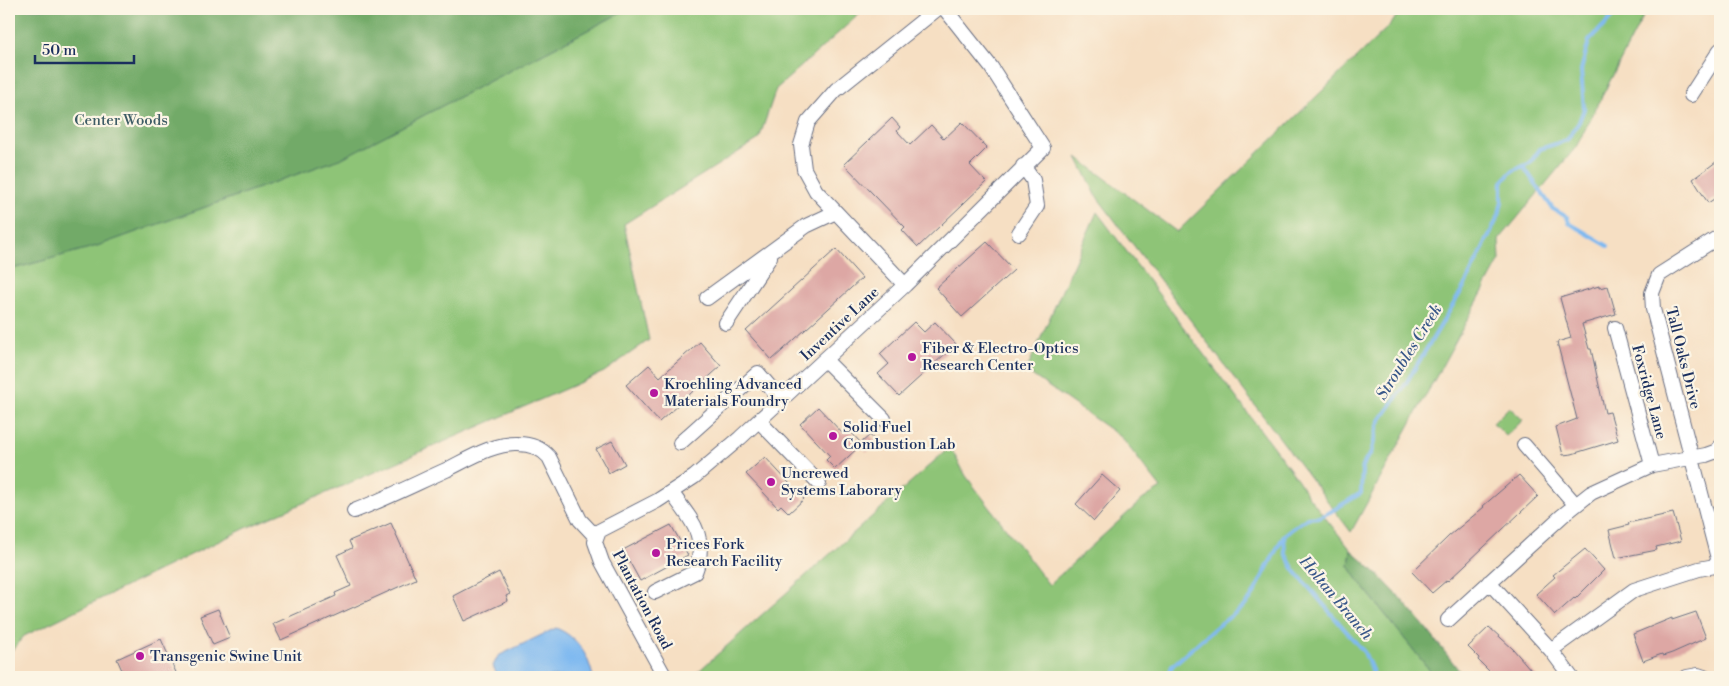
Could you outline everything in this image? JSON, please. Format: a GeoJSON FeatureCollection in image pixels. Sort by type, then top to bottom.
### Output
{"type":"FeatureCollection","features":[{"type":"Feature","properties":{"kind":"street"},"geometry":{"type":"LineString","coordinates":[[905,285],[816,191],[804,169],[801,145],[808,122],[836,90],[937,9]]}},
{"type":"Feature","properties":{"kind":"street","name":"Inventive Lane"},"geometry":{"type":"LineString","coordinates":[[596,537],[599,531],[607,525],[694,478],[782,400],[905,285],[1043,148],[991,67],[945,9]]}},
{"type":"Feature","properties":{"kind":"street"},"geometry":{"type":"LineString","coordinates":[[1691,95],[1720,50]]}},
{"type":"Feature","properties":{"kind":"street"},"geometry":{"type":"LineString","coordinates":[[1019,233],[1037,206],[1032,180],[1024,166]]}},
{"type":"Feature","properties":{"kind":"street"},"geometry":{"type":"LineString","coordinates":[[707,298],[806,226],[836,212]]}},
{"type":"Feature","properties":{"kind":"street","name":"Tall Oaks Drive"},"geometry":{"type":"LineString","coordinates":[[1720,236],[1659,275],[1652,292],[1652,304],[1720,565]]}},
{"type":"Feature","properties":{"kind":"street"},"geometry":{"type":"LineString","coordinates":[[726,323],[774,250]]}},
{"type":"Feature","properties":{"kind":"street","name":"Foxridge Lane"},"geometry":{"type":"LineString","coordinates":[[1615,328],[1652,465]]}},
{"type":"Feature","properties":{"kind":"street"},"geometry":{"type":"LineString","coordinates":[[825,360],[884,419]]}},
{"type":"Feature","properties":{"kind":"street"},"geometry":{"type":"LineString","coordinates":[[680,443],[758,373],[782,400]]}},
{"type":"Feature","properties":{"kind":"street"},"geometry":{"type":"LineString","coordinates":[[759,421],[819,483]]}},
{"type":"Feature","properties":{"kind":"street"},"geometry":{"type":"LineString","coordinates":[[354,511],[388,498],[477,456],[517,444],[543,450],[548,456],[580,520],[596,537]]}},
{"type":"Feature","properties":{"kind":"street"},"geometry":{"type":"LineString","coordinates":[[1524,445],[1575,504]]}},
{"type":"Feature","properties":{"kind":"street"},"geometry":{"type":"LineString","coordinates":[[1448,620],[1575,504],[1591,493],[1652,465],[1692,458],[1717,451],[1720,447]]}},
{"type":"Feature","properties":{"kind":"street"},"geometry":{"type":"LineString","coordinates":[[655,592],[695,572],[702,556],[698,531],[671,492]]}},
{"type":"Feature","properties":{"kind":"street","name":"Plantation Road"},"geometry":{"type":"LineString","coordinates":[[596,537],[596,548],[602,562],[665,677]]}},
{"type":"Feature","properties":{"kind":"street"},"geometry":{"type":"LineString","coordinates":[[1551,650],[1634,590],[1699,569],[1720,565]]}},
{"type":"Feature","properties":{"kind":"street"},"geometry":{"type":"LineString","coordinates":[[1489,582],[1551,650],[1570,677]]}},
{"type":"Feature","properties":{"kind":"street"},"geometry":{"type":"LineString","coordinates":[[1687,677],[1704,677]]}},
{"type":"Feature","properties":{"kind":"green space","name":"Center Woods"},"geometry":{"type":"Polygon","coordinates":[[[9,9],[628,9],[342,158],[97,246],[9,270],[9,9]]]}},
{"type":"Feature","properties":{"kind":"green space"},"geometry":{"type":"Polygon","coordinates":[[[628,9],[865,9],[776,89],[759,139],[624,224],[649,340],[604,372],[246,528],[24,636],[9,654],[9,270],[97,246],[342,158],[628,9]]]}},
{"type":"Feature","properties":{"kind":"green space"},"geometry":{"type":"Polygon","coordinates":[[[1401,9],[1647,9],[1576,147],[1499,240],[1500,260],[1351,532],[1097,197],[1077,157],[1177,232],[1392,23],[1401,9]]]}},
{"type":"Feature","properties":{"kind":"green space"},"geometry":{"type":"Polygon","coordinates":[[[1097,212],[1298,480],[1308,496],[1351,550],[1349,566],[1361,584],[1435,677],[692,677],[950,447],[966,476],[1049,585],[1142,500],[1161,488],[1121,437],[1026,371],[1097,212]]]}},
{"type":"Feature","properties":{"kind":"green space"},"geometry":{"type":"Polygon","coordinates":[[[1509,407],[1523,420],[1506,436],[1493,423],[1509,407]]]}},
{"type":"Feature","properties":{"kind":"green space"},"geometry":{"type":"Polygon","coordinates":[[[1351,550],[1397,594],[1464,677],[1435,677],[1361,584],[1349,566],[1351,550]]]}},
{"type":"Feature","properties":{"kind":"water"},"geometry":{"type":"Polygon","coordinates":[[[556,628],[570,636],[581,648],[593,677],[498,677],[493,666],[498,656],[556,628]]]}},
{"type":"Feature","properties":{"kind":"water"},"geometry":{"type":"Polygon","coordinates":[[[436,671],[441,677],[408,677],[436,671]]]}},
{"type":"Feature","properties":{"kind":"building"},"geometry":{"type":"Polygon","coordinates":[[[892,118],[900,127],[897,131],[910,145],[931,125],[944,139],[962,122],[987,148],[970,165],[986,182],[918,247],[902,230],[905,227],[844,164],[892,118]]]}},
{"type":"Feature","properties":{"kind":"building"},"geometry":{"type":"Polygon","coordinates":[[[1720,159],[1720,195],[1708,203],[1693,179],[1720,159]]]}},
{"type":"Feature","properties":{"kind":"building"},"geometry":{"type":"Polygon","coordinates":[[[987,242],[1014,270],[962,317],[936,288],[987,242]]]}},
{"type":"Feature","properties":{"kind":"building"},"geometry":{"type":"Polygon","coordinates":[[[836,249],[862,278],[772,360],[746,331],[836,249]]]}},
{"type":"Feature","properties":{"kind":"building"},"geometry":{"type":"Polygon","coordinates":[[[1599,286],[1599,288],[1608,286],[1616,314],[1582,324],[1589,349],[1591,349],[1605,413],[1610,412],[1618,440],[1563,455],[1556,427],[1577,419],[1557,342],[1571,338],[1560,298],[1599,286]]]}},
{"type":"Feature","properties":{"kind":"building","name":"Fiber & Electro-Optics Research Center"},"geometry":{"type":"Polygon","coordinates":[[[914,322],[924,332],[935,322],[956,344],[899,396],[878,374],[889,364],[880,354],[914,322]]]}},
{"type":"Feature","properties":{"kind":"building"},"geometry":{"type":"Polygon","coordinates":[[[700,342],[721,366],[659,422],[626,385],[649,365],[660,377],[700,342]]]}},
{"type":"Feature","properties":{"kind":"building","name":"Solid Fuel Combustion Lab"},"geometry":{"type":"Polygon","coordinates":[[[818,407],[843,434],[848,429],[861,443],[870,435],[877,443],[867,452],[861,445],[835,469],[826,460],[830,456],[800,424],[818,407]]]}},
{"type":"Feature","properties":{"kind":"building"},"geometry":{"type":"Polygon","coordinates":[[[612,441],[625,464],[609,473],[596,449],[612,441]]]}},
{"type":"Feature","properties":{"kind":"building","name":"Uncrewed Systems Laborary"},"geometry":{"type":"Polygon","coordinates":[[[765,457],[804,499],[789,513],[781,505],[778,508],[746,474],[765,457]]]}},
{"type":"Feature","properties":{"kind":"building"},"geometry":{"type":"Polygon","coordinates":[[[1102,475],[1120,491],[1094,521],[1076,504],[1102,475]]]}},
{"type":"Feature","properties":{"kind":"building"},"geometry":{"type":"Polygon","coordinates":[[[1519,475],[1538,496],[1448,581],[1432,593],[1412,572],[1449,536],[1519,475]]]}},
{"type":"Feature","properties":{"kind":"building"},"geometry":{"type":"Polygon","coordinates":[[[1673,513],[1681,541],[1656,547],[1657,550],[1616,558],[1609,530],[1629,525],[1628,523],[1673,513]]]}},
{"type":"Feature","properties":{"kind":"building"},"geometry":{"type":"Polygon","coordinates":[[[391,523],[416,579],[281,640],[273,624],[336,596],[335,593],[351,586],[337,555],[352,548],[349,541],[391,523]]]}},
{"type":"Feature","properties":{"kind":"building","name":"Prices Fork Research Facility"},"geometry":{"type":"Polygon","coordinates":[[[671,525],[688,555],[640,581],[623,550],[671,525]]]}},
{"type":"Feature","properties":{"kind":"building"},"geometry":{"type":"Polygon","coordinates":[[[1585,549],[1604,570],[1575,599],[1555,615],[1536,594],[1555,577],[1553,575],[1585,549]]]}},
{"type":"Feature","properties":{"kind":"building"},"geometry":{"type":"Polygon","coordinates":[[[499,572],[510,594],[506,596],[508,601],[464,621],[453,596],[499,572]]]}},
{"type":"Feature","properties":{"kind":"building"},"geometry":{"type":"Polygon","coordinates":[[[218,609],[230,638],[213,645],[200,616],[218,609]]]}},
{"type":"Feature","properties":{"kind":"building"},"geometry":{"type":"Polygon","coordinates":[[[1696,612],[1706,638],[1672,653],[1663,656],[1662,654],[1643,661],[1633,634],[1672,618],[1672,620],[1696,612]]]}},
{"type":"Feature","properties":{"kind":"building"},"geometry":{"type":"Polygon","coordinates":[[[1489,627],[1513,649],[1537,677],[1495,677],[1478,660],[1479,658],[1468,647],[1489,627]]]}},
{"type":"Feature","properties":{"kind":"building","name":"Transgenic Swine Unit"},"geometry":{"type":"Polygon","coordinates":[[[161,639],[178,677],[125,677],[117,659],[161,639]]]}},
{"type":"Feature","properties":{"kind":"waterway","name":"Stroubles Creek"},"geometry":{"type":"LineString","coordinates":[[1168,677],[1172,666],[1216,627],[1242,608],[1252,597],[1284,535],[1307,518],[1319,517],[1330,512],[1361,493],[1362,469],[1371,453],[1379,422],[1403,388],[1465,285],[1499,215],[1502,201],[1502,182],[1512,171],[1530,163],[1540,149],[1567,140],[1579,122],[1584,109],[1581,70],[1589,41],[1613,16],[1615,9]]}},
{"type":"Feature","properties":{"kind":"waterway"},"geometry":{"type":"LineString","coordinates":[[1523,166],[1553,209],[1567,217],[1569,223],[1608,246]]}},
{"type":"Feature","properties":{"kind":"waterway","name":"Holtan Branch"},"geometry":{"type":"LineString","coordinates":[[1284,535],[1285,553],[1294,570],[1364,652],[1375,677]]}},
{"type":"Feature","properties":{"kind":"place","name":"Fiber & Electro-Optics Research Center"},"geometry":{"type":"Point","coordinates":[912,357]}},
{"type":"Feature","properties":{"kind":"place","name":"Kroehling Advanced Materials Foundry"},"geometry":{"type":"Point","coordinates":[654,393]}},
{"type":"Feature","properties":{"kind":"place","name":"Solid Fuel Combustion Lab"},"geometry":{"type":"Point","coordinates":[833,436]}},
{"type":"Feature","properties":{"kind":"place","name":"Uncrewed Systems Laborary"},"geometry":{"type":"Point","coordinates":[771,482]}},
{"type":"Feature","properties":{"kind":"place","name":"Prices Fork Research Facility"},"geometry":{"type":"Point","coordinates":[656,553]}},
{"type":"Feature","properties":{"kind":"place","name":"Transgenic Swine Unit"},"geometry":{"type":"Point","coordinates":[140,656]}}]}
